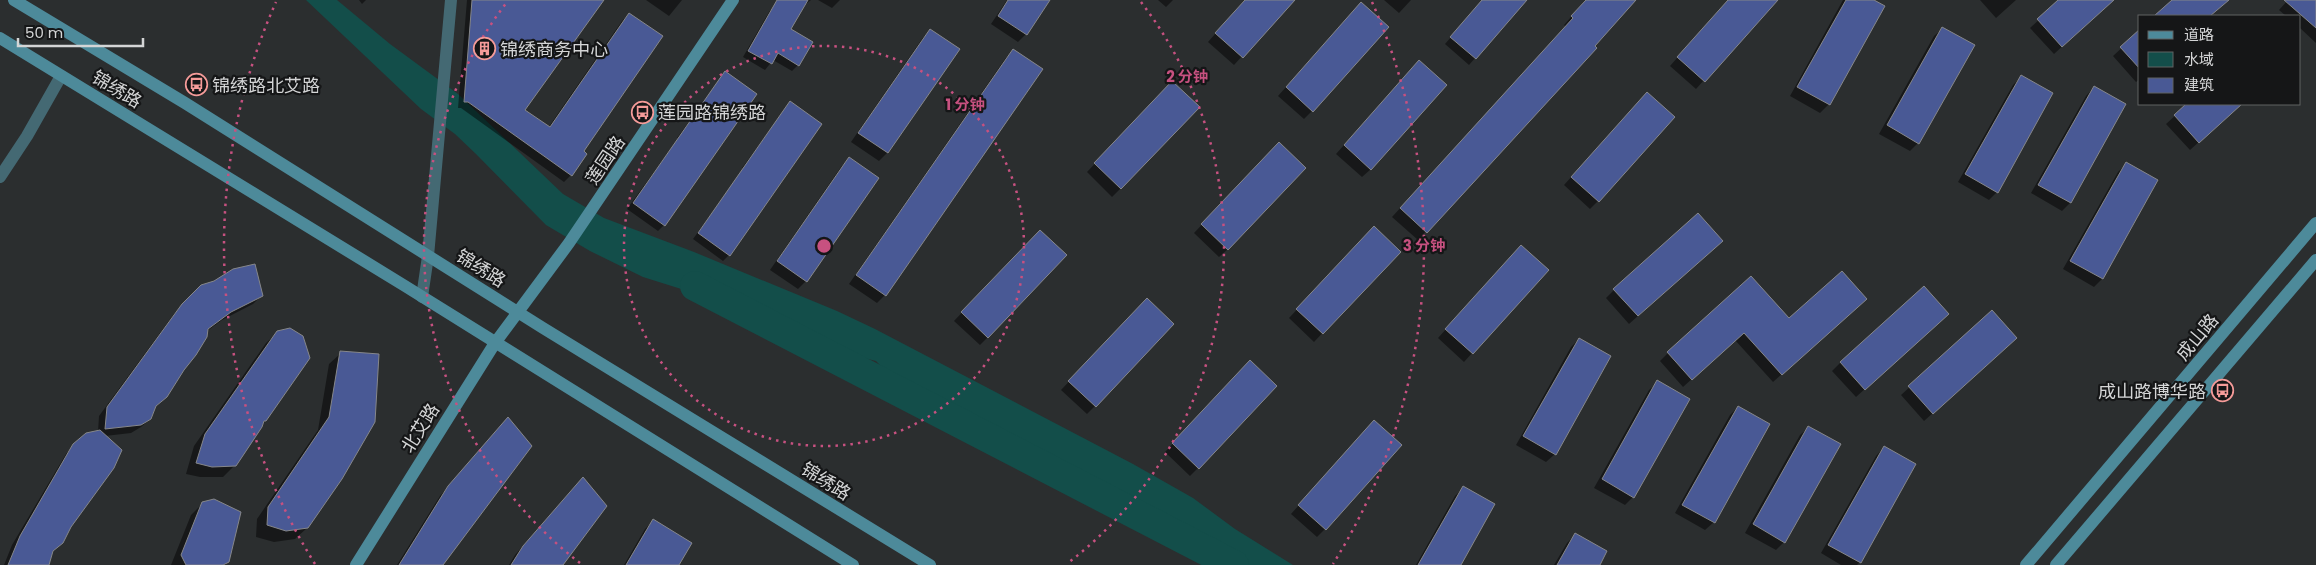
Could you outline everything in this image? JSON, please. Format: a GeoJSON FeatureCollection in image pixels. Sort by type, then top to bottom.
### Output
{"type":"FeatureCollection","features":[{"type":"Feature","properties":{"kind":"main road","name":"锦绣路"},"geometry":{"type":"LineString","coordinates":[[14,0],[185,103],[428,256],[930,565]]}},
{"type":"Feature","properties":{"kind":"main road","name":"莲园路"},"geometry":{"type":"LineString","coordinates":[[517,311],[594,207],[733,0]]}},
{"type":"Feature","properties":{"kind":"main road","name":"锦绣路"},"geometry":{"type":"LineString","coordinates":[[0,38],[853,565]]}},
{"type":"Feature","properties":{"kind":"main road","name":"成山路"},"geometry":{"type":"LineString","coordinates":[[2026,565],[2316,223]]}},
{"type":"Feature","properties":{"kind":"main road"},"geometry":{"type":"LineString","coordinates":[[2056,565],[2316,260]]}},
{"type":"Feature","properties":{"kind":"main road","name":"北艾路"},"geometry":{"type":"LineString","coordinates":[[356,565],[517,311]]}},
{"type":"Feature","properties":{"kind":"street"},"geometry":{"type":"LineString","coordinates":[[422,297],[428,256],[452,0]]}},
{"type":"Feature","properties":{"kind":"street"},"geometry":{"type":"LineString","coordinates":[[0,177],[27,136],[62,76]]}},
{"type":"Feature","properties":{"kind":"water"},"geometry":{"type":"Polygon","coordinates":[[[306,0],[337,0],[390,44],[458,94],[563,194],[604,218],[694,252],[837,311],[875,329],[1133,464],[1193,498],[1235,529],[1293,565],[1228,565],[1220,558],[914,400],[876,361],[805,343],[729,304],[643,277],[590,251],[546,225],[455,134],[421,109],[306,0]]]}},
{"type":"Feature","properties":{"kind":"building"},"geometry":{"type":"Polygon","coordinates":[[[472,0],[604,0],[525,110],[550,127],[629,13],[663,36],[584,151],[587,154],[572,176],[468,102],[464,102],[472,0]]]}},
{"type":"Feature","properties":{"kind":"building"},"geometry":{"type":"Polygon","coordinates":[[[777,0],[808,0],[791,29],[813,42],[799,66],[778,53],[772,64],[748,51],[777,0]]]}},
{"type":"Feature","properties":{"kind":"building"},"geometry":{"type":"Polygon","coordinates":[[[1008,0],[1050,0],[1027,35],[998,16],[1008,0]]]}},
{"type":"Feature","properties":{"kind":"building"},"geometry":{"type":"Polygon","coordinates":[[[1245,0],[1295,0],[1243,58],[1215,33],[1245,0]]]}},
{"type":"Feature","properties":{"kind":"building"},"geometry":{"type":"Polygon","coordinates":[[[1482,0],[1527,0],[1476,59],[1450,37],[1482,0]]]}},
{"type":"Feature","properties":{"kind":"building"},"geometry":{"type":"Polygon","coordinates":[[[1586,0],[1636,0],[1595,46],[1597,48],[1427,233],[1400,208],[1573,18],[1571,16],[1586,0]]]}},
{"type":"Feature","properties":{"kind":"building"},"geometry":{"type":"Polygon","coordinates":[[[1728,0],[1778,0],[1705,82],[1677,57],[1728,0]]]}},
{"type":"Feature","properties":{"kind":"building"},"geometry":{"type":"Polygon","coordinates":[[[1846,0],[1874,0],[1885,6],[1830,105],[1797,87],[1846,0]]]}},
{"type":"Feature","properties":{"kind":"building"},"geometry":{"type":"Polygon","coordinates":[[[2058,0],[2114,0],[2062,47],[2037,19],[2058,0]]]}},
{"type":"Feature","properties":{"kind":"building"},"geometry":{"type":"Polygon","coordinates":[[[2172,0],[2229,0],[2211,15],[2155,15],[2172,0]]]}},
{"type":"Feature","properties":{"kind":"building"},"geometry":{"type":"Polygon","coordinates":[[[2284,0],[2316,0],[2316,28],[2284,0]]]}},
{"type":"Feature","properties":{"kind":"building"},"geometry":{"type":"Polygon","coordinates":[[[1361,2],[1389,27],[1313,112],[1286,87],[1361,2]]]}},
{"type":"Feature","properties":{"kind":"building"},"geometry":{"type":"Polygon","coordinates":[[[1942,27],[1975,45],[1919,144],[1887,125],[1942,27]]]}},
{"type":"Feature","properties":{"kind":"building"},"geometry":{"type":"Polygon","coordinates":[[[930,29],[960,49],[888,153],[858,133],[930,29]]]}},
{"type":"Feature","properties":{"kind":"building"},"geometry":{"type":"Polygon","coordinates":[[[2138,31],[2138,67],[2120,47],[2138,31]]]}},
{"type":"Feature","properties":{"kind":"building"},"geometry":{"type":"Polygon","coordinates":[[[1013,49],[1043,69],[886,296],[856,275],[1013,49]]]}},
{"type":"Feature","properties":{"kind":"building"},"geometry":{"type":"Polygon","coordinates":[[[1419,60],[1447,85],[1371,170],[1344,145],[1419,60]]]}},
{"type":"Feature","properties":{"kind":"building"},"geometry":{"type":"Polygon","coordinates":[[[725,71],[757,94],[665,226],[633,203],[725,71]]]}},
{"type":"Feature","properties":{"kind":"building"},"geometry":{"type":"Polygon","coordinates":[[[2021,75],[2053,93],[1998,193],[1965,174],[2021,75]]]}},
{"type":"Feature","properties":{"kind":"building"},"geometry":{"type":"Polygon","coordinates":[[[1172,81],[1200,107],[1121,189],[1094,163],[1172,81]]]}},
{"type":"Feature","properties":{"kind":"building"},"geometry":{"type":"Polygon","coordinates":[[[2094,86],[2126,104],[2071,203],[2038,185],[2094,86]]]}},
{"type":"Feature","properties":{"kind":"building"},"geometry":{"type":"Polygon","coordinates":[[[1647,92],[1675,117],[1599,202],[1571,177],[1647,92]]]}},
{"type":"Feature","properties":{"kind":"building"},"geometry":{"type":"Polygon","coordinates":[[[790,101],[822,124],[730,256],[698,233],[790,101]]]}},
{"type":"Feature","properties":{"kind":"building"},"geometry":{"type":"Polygon","coordinates":[[[2185,105],[2241,105],[2199,143],[2174,115],[2185,105]]]}},
{"type":"Feature","properties":{"kind":"building"},"geometry":{"type":"Polygon","coordinates":[[[1279,142],[1306,168],[1228,250],[1201,224],[1279,142]]]}},
{"type":"Feature","properties":{"kind":"building"},"geometry":{"type":"Polygon","coordinates":[[[849,157],[879,178],[807,282],[777,261],[849,157]]]}},
{"type":"Feature","properties":{"kind":"building"},"geometry":{"type":"Polygon","coordinates":[[[2126,162],[2158,180],[2103,279],[2070,261],[2126,162]]]}},
{"type":"Feature","properties":{"kind":"building"},"geometry":{"type":"Polygon","coordinates":[[[1698,213],[1723,241],[1638,316],[1613,289],[1698,213]]]}},
{"type":"Feature","properties":{"kind":"building"},"geometry":{"type":"Polygon","coordinates":[[[1374,226],[1401,252],[1323,334],[1296,309],[1374,226]]]}},
{"type":"Feature","properties":{"kind":"building"},"geometry":{"type":"Polygon","coordinates":[[[1040,230],[1067,255],[988,338],[961,312],[1040,230]]]}},
{"type":"Feature","properties":{"kind":"building"},"geometry":{"type":"Polygon","coordinates":[[[1521,245],[1549,270],[1473,354],[1445,329],[1521,245]]]}},
{"type":"Feature","properties":{"kind":"building"},"geometry":{"type":"Polygon","coordinates":[[[255,264],[263,296],[231,312],[208,329],[207,337],[196,355],[167,397],[156,406],[151,419],[141,425],[105,429],[107,407],[182,304],[201,285],[214,281],[233,269],[255,264]]]}},
{"type":"Feature","properties":{"kind":"building"},"geometry":{"type":"Polygon","coordinates":[[[1842,271],[1867,299],[1782,375],[1744,333],[1692,380],[1667,352],[1751,276],[1789,318],[1842,271]]]}},
{"type":"Feature","properties":{"kind":"building"},"geometry":{"type":"Polygon","coordinates":[[[1924,286],[1949,314],[1865,390],[1840,362],[1924,286]]]}},
{"type":"Feature","properties":{"kind":"building"},"geometry":{"type":"Polygon","coordinates":[[[1147,298],[1174,324],[1096,407],[1068,381],[1147,298]]]}},
{"type":"Feature","properties":{"kind":"building"},"geometry":{"type":"Polygon","coordinates":[[[1992,310],[2017,338],[1933,414],[1908,386],[1992,310]]]}},
{"type":"Feature","properties":{"kind":"building"},"geometry":{"type":"Polygon","coordinates":[[[290,328],[303,336],[310,358],[266,421],[264,421],[236,466],[212,467],[196,463],[205,434],[277,331],[290,328]]]}},
{"type":"Feature","properties":{"kind":"building"},"geometry":{"type":"Polygon","coordinates":[[[1579,338],[1611,356],[1556,455],[1523,436],[1579,338]]]}},
{"type":"Feature","properties":{"kind":"building"},"geometry":{"type":"Polygon","coordinates":[[[340,351],[379,354],[375,422],[342,479],[308,528],[286,531],[267,525],[268,507],[329,417],[340,351]]]}},
{"type":"Feature","properties":{"kind":"building"},"geometry":{"type":"Polygon","coordinates":[[[1250,360],[1277,386],[1199,469],[1172,443],[1250,360]]]}},
{"type":"Feature","properties":{"kind":"building"},"geometry":{"type":"Polygon","coordinates":[[[1657,380],[1690,399],[1634,498],[1602,479],[1657,380]]]}},
{"type":"Feature","properties":{"kind":"building"},"geometry":{"type":"Polygon","coordinates":[[[1738,406],[1770,424],[1715,523],[1682,505],[1738,406]]]}},
{"type":"Feature","properties":{"kind":"building"},"geometry":{"type":"Polygon","coordinates":[[[508,417],[532,446],[443,565],[399,565],[448,486],[508,417]]]}},
{"type":"Feature","properties":{"kind":"building"},"geometry":{"type":"Polygon","coordinates":[[[1374,420],[1402,445],[1326,530],[1298,505],[1374,420]]]}},
{"type":"Feature","properties":{"kind":"building"},"geometry":{"type":"Polygon","coordinates":[[[1808,426],[1841,444],[1785,543],[1753,524],[1808,426]]]}},
{"type":"Feature","properties":{"kind":"building"},"geometry":{"type":"Polygon","coordinates":[[[100,430],[122,450],[114,468],[71,527],[63,543],[53,551],[49,565],[8,565],[20,536],[73,444],[86,433],[100,430]]]}},
{"type":"Feature","properties":{"kind":"building"},"geometry":{"type":"Polygon","coordinates":[[[1884,446],[1916,464],[1861,563],[1828,545],[1884,446]]]}},
{"type":"Feature","properties":{"kind":"building"},"geometry":{"type":"Polygon","coordinates":[[[583,477],[607,506],[563,565],[511,565],[523,546],[583,477]]]}},
{"type":"Feature","properties":{"kind":"building"},"geometry":{"type":"Polygon","coordinates":[[[1463,486],[1495,504],[1461,565],[1418,565],[1463,486]]]}},
{"type":"Feature","properties":{"kind":"building"},"geometry":{"type":"Polygon","coordinates":[[[214,499],[241,512],[229,562],[223,565],[186,565],[181,555],[202,502],[214,499]]]}},
{"type":"Feature","properties":{"kind":"building"},"geometry":{"type":"Polygon","coordinates":[[[653,519],[692,543],[679,565],[626,565],[653,519]]]}},
{"type":"Feature","properties":{"kind":"building"},"geometry":{"type":"Polygon","coordinates":[[[1575,533],[1607,551],[1600,565],[1557,565],[1575,533]]]}},
{"type":"Feature","properties":{"kind":"waterway"},"geometry":{"type":"LineString","coordinates":[[695,286],[1234,565]]}},
{"type":"Feature","properties":{"kind":"place","name":"锦绣商务中心"},"geometry":{"type":"Point","coordinates":[484,49]}},
{"type":"Feature","properties":{"kind":"place","name":"锦绣路北艾路"},"geometry":{"type":"Point","coordinates":[196,85]}},
{"type":"Feature","properties":{"kind":"place","name":"莲园路锦绣路"},"geometry":{"type":"Point","coordinates":[642,112]}},
{"type":"Feature","properties":{"kind":"place","name":"成山路博华路"},"geometry":{"type":"Point","coordinates":[2222,391]}}]}
